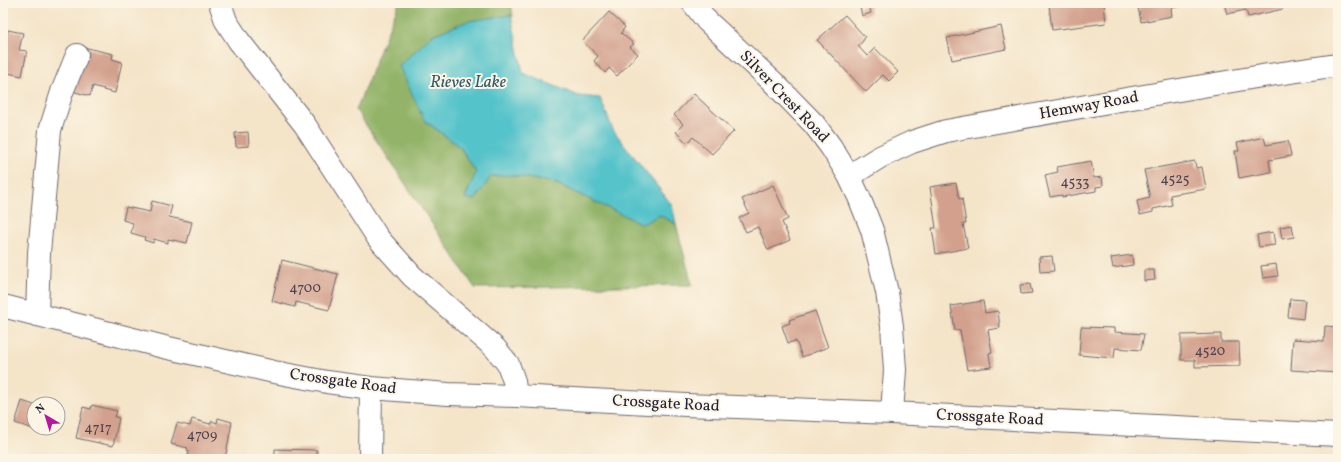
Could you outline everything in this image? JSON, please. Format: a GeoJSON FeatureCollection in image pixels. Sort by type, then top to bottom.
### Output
{"type":"FeatureCollection","features":[{"type":"Feature","properties":{"kind":"street"},"geometry":{"type":"LineString","coordinates":[[220,3],[226,20],[239,41],[305,125],[378,238],[412,276],[495,348],[508,364],[514,382],[516,396]]}},
{"type":"Feature","properties":{"kind":"street","name":"Silver Crest Road"},"geometry":{"type":"LineString","coordinates":[[693,3],[707,21],[772,81],[814,124],[831,147],[860,197],[872,230],[887,292],[892,326],[894,370],[892,413]]}},
{"type":"Feature","properties":{"kind":"street"},"geometry":{"type":"LineString","coordinates":[[37,315],[39,253],[50,130],[62,92],[77,55]]}},
{"type":"Feature","properties":{"kind":"street","name":"Hemway Road"},"geometry":{"type":"LineString","coordinates":[[849,176],[880,157],[912,142],[946,131],[1142,96],[1338,65]]}},
{"type":"Feature","properties":{"kind":"street","name":"Crossgate Road"},"geometry":{"type":"LineString","coordinates":[[3,306],[164,347],[274,372],[327,382],[371,388],[448,394],[892,413],[1338,435]]}},
{"type":"Feature","properties":{"kind":"street"},"geometry":{"type":"LineString","coordinates":[[370,459],[371,388]]}},
{"type":"Feature","properties":{"kind":"green space"},"geometry":{"type":"Polygon","coordinates":[[[399,3],[511,3],[513,17],[511,15],[424,120],[460,147],[476,172],[475,200],[491,176],[512,175],[555,183],[642,223],[660,215],[676,224],[692,285],[475,288],[356,110],[399,3]]]}},
{"type":"Feature","properties":{"kind":"water","name":"Rieves Lake"},"geometry":{"type":"Polygon","coordinates":[[[511,15],[523,73],[579,96],[600,98],[613,130],[672,205],[676,224],[660,215],[642,224],[555,183],[512,175],[491,176],[475,200],[465,198],[476,172],[460,147],[424,120],[399,66],[432,35],[468,21],[511,15]]]}},
{"type":"Feature","properties":{"kind":"building"},"geometry":{"type":"Polygon","coordinates":[[[1061,3],[1104,3],[1106,23],[1052,30],[1049,5],[1061,3]]]}},
{"type":"Feature","properties":{"kind":"building"},"geometry":{"type":"Polygon","coordinates":[[[1137,3],[1193,4],[1171,8],[1172,16],[1141,22],[1137,3]]]}},
{"type":"Feature","properties":{"kind":"building"},"geometry":{"type":"Polygon","coordinates":[[[1224,3],[1281,3],[1283,9],[1248,17],[1246,10],[1227,14],[1224,3]]]}},
{"type":"Feature","properties":{"kind":"building"},"geometry":{"type":"Polygon","coordinates":[[[869,4],[871,13],[862,16],[860,7],[869,4]]]}},
{"type":"Feature","properties":{"kind":"building"},"geometry":{"type":"Polygon","coordinates":[[[609,12],[625,27],[621,33],[634,44],[630,47],[638,54],[617,76],[609,68],[605,73],[594,61],[598,56],[582,41],[609,12]]]}},
{"type":"Feature","properties":{"kind":"building"},"geometry":{"type":"Polygon","coordinates":[[[845,15],[865,37],[858,46],[867,56],[875,48],[898,72],[889,81],[883,75],[866,92],[817,40],[845,15]]]}},
{"type":"Feature","properties":{"kind":"building"},"geometry":{"type":"Polygon","coordinates":[[[1001,26],[1006,49],[952,60],[947,38],[1001,26]]]}},
{"type":"Feature","properties":{"kind":"building"},"geometry":{"type":"Polygon","coordinates":[[[8,30],[23,33],[19,50],[27,51],[22,76],[3,72],[3,32],[7,33],[8,30]]]}},
{"type":"Feature","properties":{"kind":"building"},"geometry":{"type":"Polygon","coordinates":[[[83,47],[113,54],[112,59],[122,62],[115,93],[93,86],[90,96],[68,90],[83,47]]]}},
{"type":"Feature","properties":{"kind":"building"},"geometry":{"type":"Polygon","coordinates":[[[694,94],[734,131],[712,154],[693,137],[687,143],[676,132],[683,124],[674,115],[694,94]]]}},
{"type":"Feature","properties":{"kind":"building"},"geometry":{"type":"Polygon","coordinates":[[[248,132],[249,146],[236,147],[235,133],[248,132]]]}},
{"type":"Feature","properties":{"kind":"building"},"geometry":{"type":"Polygon","coordinates":[[[1264,137],[1266,145],[1288,141],[1291,156],[1269,160],[1271,172],[1239,178],[1235,151],[1239,151],[1237,143],[1264,137]]]}},
{"type":"Feature","properties":{"kind":"building"},"geometry":{"type":"Polygon","coordinates":[[[1091,161],[1094,178],[1102,177],[1103,186],[1096,187],[1096,191],[1062,197],[1062,195],[1050,197],[1045,175],[1058,172],[1057,167],[1091,161]]]}},
{"type":"Feature","properties":{"kind":"building"},"geometry":{"type":"Polygon","coordinates":[[[1195,161],[1196,168],[1202,167],[1206,189],[1170,195],[1172,205],[1153,209],[1153,212],[1140,215],[1137,201],[1150,198],[1144,170],[1195,161]]]}},
{"type":"Feature","properties":{"kind":"building"},"geometry":{"type":"Polygon","coordinates":[[[956,183],[959,199],[962,198],[966,224],[963,224],[968,248],[936,254],[932,228],[936,228],[930,187],[956,183]]]}},
{"type":"Feature","properties":{"kind":"building"},"geometry":{"type":"Polygon","coordinates":[[[773,185],[788,219],[782,222],[790,240],[768,250],[758,227],[746,232],[739,218],[749,213],[742,199],[773,185]]]}},
{"type":"Feature","properties":{"kind":"building"},"geometry":{"type":"Polygon","coordinates":[[[152,201],[172,206],[169,217],[192,222],[187,243],[168,239],[168,243],[154,239],[153,243],[144,240],[145,237],[131,233],[133,223],[123,220],[126,207],[150,212],[152,201]]]}},
{"type":"Feature","properties":{"kind":"building"},"geometry":{"type":"Polygon","coordinates":[[[1292,225],[1294,237],[1282,239],[1280,227],[1292,225]]]}},
{"type":"Feature","properties":{"kind":"building"},"geometry":{"type":"Polygon","coordinates":[[[1273,232],[1275,245],[1259,247],[1257,235],[1273,232]]]}},
{"type":"Feature","properties":{"kind":"building"},"geometry":{"type":"Polygon","coordinates":[[[1132,255],[1133,265],[1113,268],[1111,258],[1132,255]]]}},
{"type":"Feature","properties":{"kind":"building"},"geometry":{"type":"Polygon","coordinates":[[[1052,256],[1054,271],[1040,272],[1039,257],[1052,256]]]}},
{"type":"Feature","properties":{"kind":"building"},"geometry":{"type":"Polygon","coordinates":[[[282,260],[338,274],[329,310],[296,302],[295,307],[272,301],[282,260]]]}},
{"type":"Feature","properties":{"kind":"building"},"geometry":{"type":"Polygon","coordinates":[[[1276,264],[1278,276],[1263,278],[1261,266],[1276,264]]]}},
{"type":"Feature","properties":{"kind":"building"},"geometry":{"type":"Polygon","coordinates":[[[1144,270],[1154,270],[1155,280],[1144,281],[1144,270]]]}},
{"type":"Feature","properties":{"kind":"building"},"geometry":{"type":"Polygon","coordinates":[[[1030,284],[1032,293],[1021,294],[1020,285],[1030,284]]]}},
{"type":"Feature","properties":{"kind":"building"},"geometry":{"type":"Polygon","coordinates":[[[1290,299],[1305,300],[1303,319],[1288,317],[1290,299]]]}},
{"type":"Feature","properties":{"kind":"building"},"geometry":{"type":"Polygon","coordinates":[[[983,301],[985,313],[998,311],[1000,328],[988,330],[992,352],[989,353],[991,367],[967,370],[960,330],[955,331],[951,306],[983,301]]]}},
{"type":"Feature","properties":{"kind":"building"},"geometry":{"type":"Polygon","coordinates":[[[815,311],[828,347],[802,357],[796,341],[788,343],[782,326],[790,323],[789,320],[815,311]]]}},
{"type":"Feature","properties":{"kind":"building"},"geometry":{"type":"Polygon","coordinates":[[[1325,326],[1338,327],[1338,373],[1291,370],[1293,339],[1324,341],[1325,326]]]}},
{"type":"Feature","properties":{"kind":"building"},"geometry":{"type":"Polygon","coordinates":[[[1081,327],[1114,328],[1114,332],[1144,334],[1141,350],[1115,348],[1114,358],[1079,355],[1081,327]]]}},
{"type":"Feature","properties":{"kind":"building"},"geometry":{"type":"Polygon","coordinates":[[[1221,334],[1221,342],[1239,342],[1240,366],[1195,367],[1195,360],[1181,360],[1181,335],[1221,334]]]}},
{"type":"Feature","properties":{"kind":"building"},"geometry":{"type":"Polygon","coordinates":[[[22,401],[26,402],[26,426],[15,423],[22,401]]]}},
{"type":"Feature","properties":{"kind":"building"},"geometry":{"type":"Polygon","coordinates":[[[92,405],[117,411],[115,417],[119,418],[113,446],[76,438],[83,407],[91,409],[92,405]]]}},
{"type":"Feature","properties":{"kind":"building"},"geometry":{"type":"Polygon","coordinates":[[[218,418],[232,422],[225,459],[207,457],[206,459],[187,459],[189,451],[187,450],[188,448],[171,444],[177,423],[190,426],[192,419],[210,424],[212,421],[217,423],[218,418]]]}},
{"type":"Feature","properties":{"kind":"building"},"geometry":{"type":"Polygon","coordinates":[[[275,449],[317,450],[316,459],[275,459],[275,449]]]}}]}
